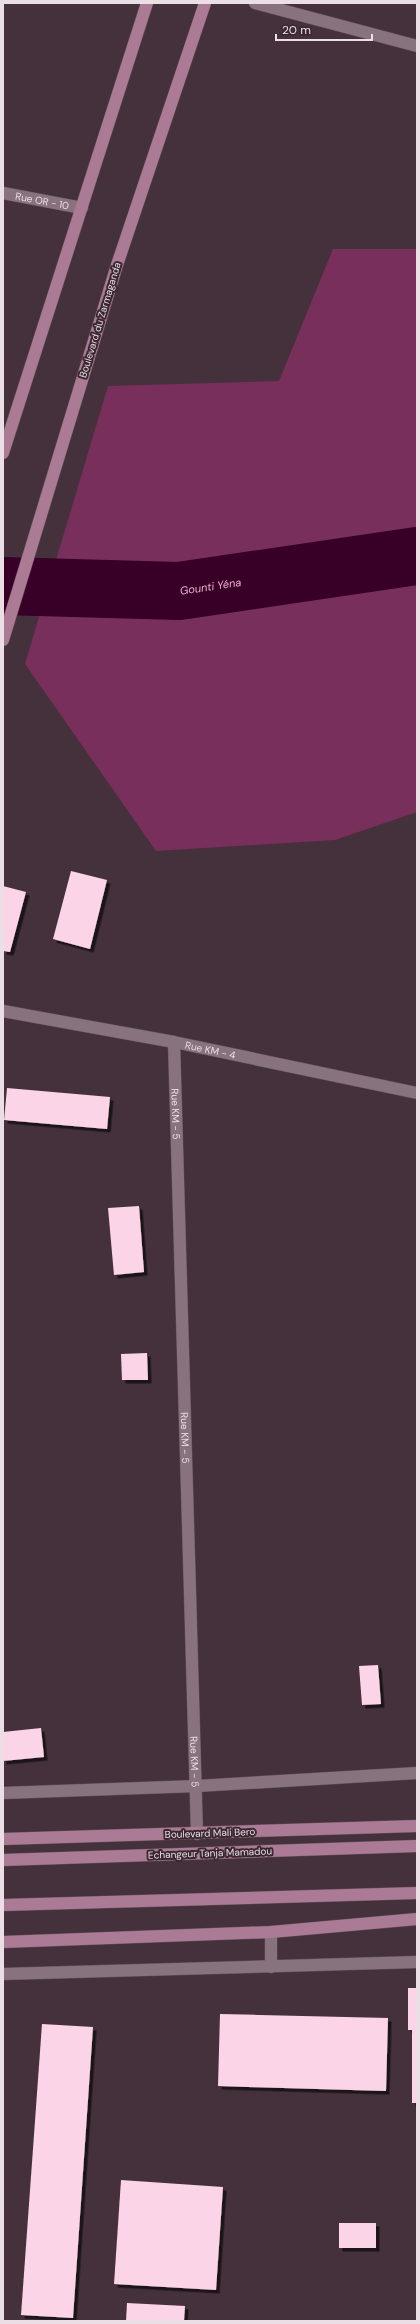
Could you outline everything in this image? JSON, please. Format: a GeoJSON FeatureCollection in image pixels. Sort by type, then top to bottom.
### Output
{"type":"FeatureCollection","features":[{"type":"Feature","properties":{"kind":"main road"},"geometry":{"type":"LineString","coordinates":[[3,453],[147,3]]}},
{"type":"Feature","properties":{"kind":"main road","name":"Boulevard du Zarmaganda"},"geometry":{"type":"LineString","coordinates":[[4,635],[117,265],[205,3]]}},
{"type":"Feature","properties":{"kind":"main road","name":"Boulevard Mali Bero"},"geometry":{"type":"LineString","coordinates":[[3,1839],[417,1826]]}},
{"type":"Feature","properties":{"kind":"main road","name":"Echangeur Tanja Mamadou"},"geometry":{"type":"LineString","coordinates":[[3,1860],[417,1846]]}},
{"type":"Feature","properties":{"kind":"main road"},"geometry":{"type":"LineString","coordinates":[[3,1905],[417,1893]]}},
{"type":"Feature","properties":{"kind":"main road"},"geometry":{"type":"LineString","coordinates":[[3,1942],[271,1932],[417,1918]]}},
{"type":"Feature","properties":{"kind":"street"},"geometry":{"type":"LineString","coordinates":[[255,3],[417,46]]}},
{"type":"Feature","properties":{"kind":"street","name":"Rue OR - 10"},"geometry":{"type":"LineString","coordinates":[[3,193],[82,208]]}},
{"type":"Feature","properties":{"kind":"street","name":"Rue KM - 4"},"geometry":{"type":"LineString","coordinates":[[3,1011],[174,1042],[417,1093]]}},
{"type":"Feature","properties":{"kind":"street","name":"Rue KM - 5"},"geometry":{"type":"LineString","coordinates":[[174,1042],[197,1786],[197,1834]]}},
{"type":"Feature","properties":{"kind":"street"},"geometry":{"type":"LineString","coordinates":[[3,1793],[197,1786],[417,1773]]}},
{"type":"Feature","properties":{"kind":"street"},"geometry":{"type":"LineString","coordinates":[[271,1932],[271,1967]]}},
{"type":"Feature","properties":{"kind":"street"},"geometry":{"type":"LineString","coordinates":[[3,1974],[417,1962]]}},
{"type":"Feature","properties":{"kind":"shaded area"},"geometry":{"type":"Polygon","coordinates":[[[333,249],[417,249],[417,812],[335,840],[156,851],[25,664],[108,386],[279,381],[333,249]]]}},
{"type":"Feature","properties":{"kind":"building"},"geometry":{"type":"Polygon","coordinates":[[[71,871],[107,880],[90,949],[53,939],[71,871]]]}},
{"type":"Feature","properties":{"kind":"building"},"geometry":{"type":"Polygon","coordinates":[[[3,886],[26,892],[10,952],[3,951],[3,886]]]}},
{"type":"Feature","properties":{"kind":"building"},"geometry":{"type":"Polygon","coordinates":[[[7,1088],[110,1097],[107,1129],[4,1120],[7,1088]]]}},
{"type":"Feature","properties":{"kind":"building"},"geometry":{"type":"Polygon","coordinates":[[[139,1206],[144,1272],[114,1275],[108,1208],[139,1206]]]}},
{"type":"Feature","properties":{"kind":"building"},"geometry":{"type":"Polygon","coordinates":[[[147,1353],[148,1380],[122,1380],[121,1354],[147,1353]]]}},
{"type":"Feature","properties":{"kind":"building"},"geometry":{"type":"Polygon","coordinates":[[[378,1665],[381,1704],[362,1705],[359,1666],[378,1665]]]}},
{"type":"Feature","properties":{"kind":"building"},"geometry":{"type":"Polygon","coordinates":[[[41,1728],[44,1757],[3,1761],[3,1732],[41,1728]]]}},
{"type":"Feature","properties":{"kind":"building"},"geometry":{"type":"Polygon","coordinates":[[[408,1988],[417,1988],[417,2103],[412,2103],[412,2030],[408,2030],[408,1988]]]}},
{"type":"Feature","properties":{"kind":"building"},"geometry":{"type":"Polygon","coordinates":[[[220,2014],[388,2018],[386,2091],[218,2086],[220,2014]]]}},
{"type":"Feature","properties":{"kind":"building"},"geometry":{"type":"Polygon","coordinates":[[[42,2024],[93,2027],[73,2318],[21,2315],[42,2024]]]}},
{"type":"Feature","properties":{"kind":"building"},"geometry":{"type":"Polygon","coordinates":[[[121,2180],[223,2187],[216,2290],[114,2284],[121,2180]]]}},
{"type":"Feature","properties":{"kind":"building"},"geometry":{"type":"Polygon","coordinates":[[[339,2223],[376,2223],[376,2248],[339,2248],[339,2223]]]}},
{"type":"Feature","properties":{"kind":"building"},"geometry":{"type":"Polygon","coordinates":[[[127,2303],[185,2306],[184,2321],[126,2321],[127,2303]]]}},
{"type":"Feature","properties":{"kind":"waterway","name":"Gounti Yéna"},"geometry":{"type":"LineString","coordinates":[[3,586],[179,591],[417,556]]}}]}
